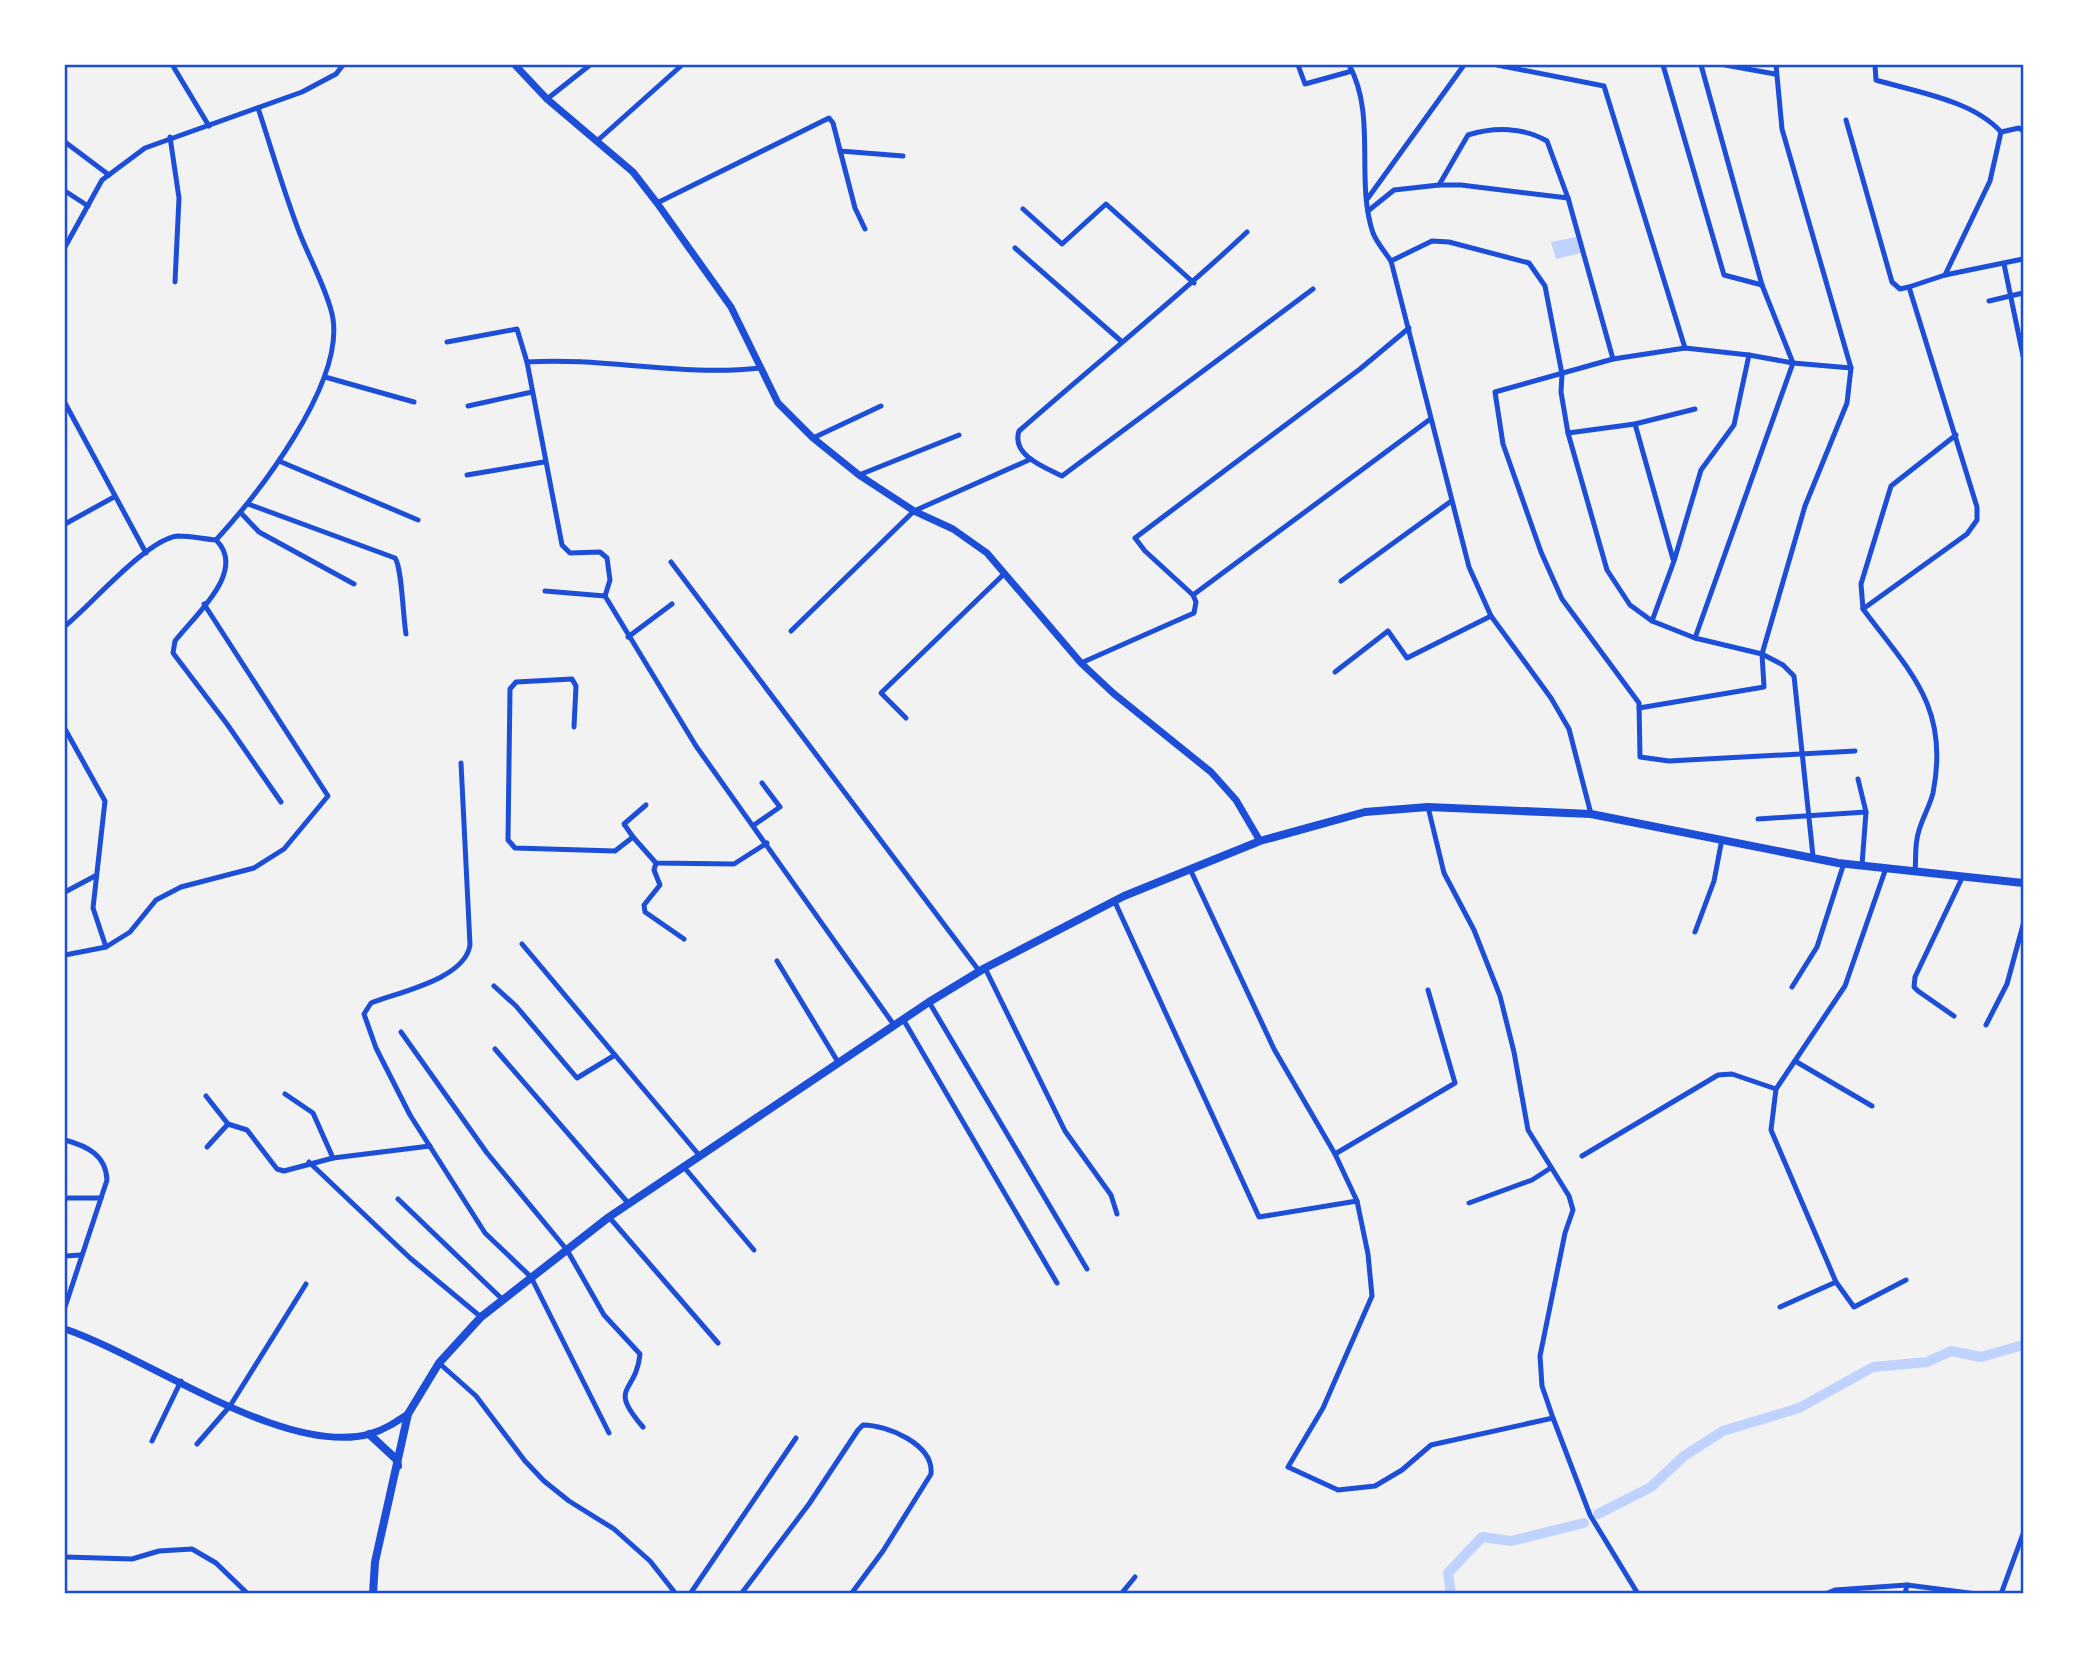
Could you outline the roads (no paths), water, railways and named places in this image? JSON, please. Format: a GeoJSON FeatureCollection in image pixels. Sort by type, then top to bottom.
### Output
{"type":"FeatureCollection","features":[{"type":"Feature","properties":{"kind":"main road"},"geometry":{"type":"LineString","coordinates":[[373,1594],[375,1562],[408,1414],[439,1363],[481,1317],[609,1217],[903,1019],[982,970],[1114,900],[1260,841],[1365,811],[1428,807],[1591,814],[1844,863],[2023,883]]}},
{"type":"Feature","properties":{"kind":"main road"},"geometry":{"type":"LineString","coordinates":[[369,1434],[397,1460],[398,1466]]}},
{"type":"Feature","properties":{"kind":"street"},"geometry":{"type":"LineString","coordinates":[[65,247],[102,180],[145,148],[302,92],[336,74],[344,65]]}},
{"type":"Feature","properties":{"kind":"street"},"geometry":{"type":"LineString","coordinates":[[515,65],[547,99],[633,172],[731,307],[778,403],[813,438],[859,475],[914,512],[953,529],[987,553],[1006,572],[1081,663],[1113,693],[1211,772],[1236,800],[1260,841]]}},
{"type":"Feature","properties":{"kind":"street"},"geometry":{"type":"LineString","coordinates":[[547,99],[590,65]]}},
{"type":"Feature","properties":{"kind":"street"},"geometry":{"type":"LineString","coordinates":[[597,141],[682,65]]}},
{"type":"Feature","properties":{"kind":"street"},"geometry":{"type":"LineString","coordinates":[[1298,65],[1305,84],[1352,71]]}},
{"type":"Feature","properties":{"kind":"street"},"geometry":{"type":"LineString","coordinates":[[1349,65],[1362,108],[1368,211],[1374,235],[1391,261],[1429,420],[1469,567],[1491,616],[1551,698],[1569,729],[1591,814]]}},
{"type":"Feature","properties":{"kind":"street"},"geometry":{"type":"LineString","coordinates":[[1368,198],[1464,65]]}},
{"type":"Feature","properties":{"kind":"street"},"geometry":{"type":"LineString","coordinates":[[1497,65],[1604,86],[1685,348]]}},
{"type":"Feature","properties":{"kind":"street"},"geometry":{"type":"LineString","coordinates":[[1663,65],[1724,275],[1762,285]]}},
{"type":"Feature","properties":{"kind":"street"},"geometry":{"type":"LineString","coordinates":[[1695,638],[1793,363],[1762,285],[1701,65]]}},
{"type":"Feature","properties":{"kind":"street"},"geometry":{"type":"LineString","coordinates":[[1725,65],[1775,74]]}},
{"type":"Feature","properties":{"kind":"street"},"geometry":{"type":"LineString","coordinates":[[1639,708],[1764,687],[1762,654],[1805,506],[1847,402],[1851,368],[1782,129],[1776,65]]}},
{"type":"Feature","properties":{"kind":"street"},"geometry":{"type":"LineString","coordinates":[[1875,65],[1876,80],[1948,101],[1993,123],[2001,132]]}},
{"type":"Feature","properties":{"kind":"street"},"geometry":{"type":"LineString","coordinates":[[173,66],[209,126]]}},
{"type":"Feature","properties":{"kind":"street"},"geometry":{"type":"LineString","coordinates":[[216,540],[248,504],[279,461],[330,367],[333,319],[297,226],[258,108]]}},
{"type":"Feature","properties":{"kind":"street"},"geometry":{"type":"LineString","coordinates":[[657,203],[829,118],[855,208],[865,229]]}},
{"type":"Feature","properties":{"kind":"street"},"geometry":{"type":"LineString","coordinates":[[1846,120],[1892,282],[1900,289],[1945,275],[2023,259]]}},
{"type":"Feature","properties":{"kind":"street"},"geometry":{"type":"LineString","coordinates":[[1439,185],[1468,135],[1493,128],[1538,136],[1547,141],[1568,198],[1613,359]]}},
{"type":"Feature","properties":{"kind":"street"},"geometry":{"type":"LineString","coordinates":[[2001,132],[2019,128],[2023,131]]}},
{"type":"Feature","properties":{"kind":"street"},"geometry":{"type":"LineString","coordinates":[[1945,275],[1990,181],[2001,132]]}},
{"type":"Feature","properties":{"kind":"street"},"geometry":{"type":"LineString","coordinates":[[170,137],[178,198],[175,282]]}},
{"type":"Feature","properties":{"kind":"street"},"geometry":{"type":"LineString","coordinates":[[65,142],[109,174]]}},
{"type":"Feature","properties":{"kind":"street"},"geometry":{"type":"LineString","coordinates":[[840,151],[903,156]]}},
{"type":"Feature","properties":{"kind":"street"},"geometry":{"type":"LineString","coordinates":[[1368,211],[1394,191],[1439,185],[1461,185],[1568,198]]}},
{"type":"Feature","properties":{"kind":"street"},"geometry":{"type":"LineString","coordinates":[[65,191],[88,206]]}},
{"type":"Feature","properties":{"kind":"street"},"geometry":{"type":"LineString","coordinates":[[1023,209],[1062,244],[1106,204],[1194,283]]}},
{"type":"Feature","properties":{"kind":"street"},"geometry":{"type":"LineString","coordinates":[[1247,232],[1194,283],[1121,341],[1019,431],[1016,439],[1019,447],[1031,459],[1062,476],[1313,289]]}},
{"type":"Feature","properties":{"kind":"street"},"geometry":{"type":"LineString","coordinates":[[1391,261],[1432,241],[1449,242],[1529,263],[1545,286],[1562,374],[1561,392],[1567,433],[1607,570],[1630,605],[1652,621],[1695,638],[1762,654],[1783,665],[1794,676],[1813,856]]}},
{"type":"Feature","properties":{"kind":"street"},"geometry":{"type":"LineString","coordinates":[[1015,248],[1121,341]]}},
{"type":"Feature","properties":{"kind":"street"},"geometry":{"type":"LineString","coordinates":[[2004,264],[2022,340],[2023,356]]}},
{"type":"Feature","properties":{"kind":"street"},"geometry":{"type":"LineString","coordinates":[[1863,609],[1967,534],[1977,520],[1977,507],[1956,435],[1909,287]]}},
{"type":"Feature","properties":{"kind":"street"},"geometry":{"type":"LineString","coordinates":[[1989,301],[2023,293]]}},
{"type":"Feature","properties":{"kind":"street"},"geometry":{"type":"LineString","coordinates":[[1081,663],[1194,613],[1196,602],[1193,595],[1144,551],[1135,538],[1360,369],[1409,328]]}},
{"type":"Feature","properties":{"kind":"street"},"geometry":{"type":"LineString","coordinates":[[447,342],[517,329],[527,362],[562,545],[570,553],[600,552],[607,558],[610,580],[606,596],[628,637],[696,746],[894,1025]]}},
{"type":"Feature","properties":{"kind":"street"},"geometry":{"type":"LineString","coordinates":[[1851,368],[1685,348],[1613,359],[1495,392],[1503,444],[1541,552],[1562,599],[1639,703],[1640,757],[1669,761],[1803,751],[1855,751]]}},
{"type":"Feature","properties":{"kind":"street"},"geometry":{"type":"LineString","coordinates":[[1652,621],[1674,561],[1701,470],[1734,425],[1749,355]]}},
{"type":"Feature","properties":{"kind":"street"},"geometry":{"type":"LineString","coordinates":[[527,362],[566,359],[641,367],[736,371],[760,368]]}},
{"type":"Feature","properties":{"kind":"street"},"geometry":{"type":"LineString","coordinates":[[325,377],[414,402]]}},
{"type":"Feature","properties":{"kind":"street"},"geometry":{"type":"LineString","coordinates":[[468,406],[532,392]]}},
{"type":"Feature","properties":{"kind":"street"},"geometry":{"type":"LineString","coordinates":[[65,403],[146,553]]}},
{"type":"Feature","properties":{"kind":"street"},"geometry":{"type":"LineString","coordinates":[[813,438],[881,406]]}},
{"type":"Feature","properties":{"kind":"street"},"geometry":{"type":"LineString","coordinates":[[1567,433],[1635,424],[1695,409]]}},
{"type":"Feature","properties":{"kind":"street"},"geometry":{"type":"LineString","coordinates":[[1193,595],[1429,420]]}},
{"type":"Feature","properties":{"kind":"street"},"geometry":{"type":"LineString","coordinates":[[1635,424],[1674,561]]}},
{"type":"Feature","properties":{"kind":"street"},"geometry":{"type":"LineString","coordinates":[[859,475],[959,435]]}},
{"type":"Feature","properties":{"kind":"street"},"geometry":{"type":"LineString","coordinates":[[1915,871],[1917,838],[1933,793],[1937,739],[1932,712],[1925,694],[1863,609],[1861,584],[1891,486],[1956,435]]}},
{"type":"Feature","properties":{"kind":"street"},"geometry":{"type":"LineString","coordinates":[[791,631],[914,512],[1031,459]]}},
{"type":"Feature","properties":{"kind":"street"},"geometry":{"type":"LineString","coordinates":[[279,461],[418,520]]}},
{"type":"Feature","properties":{"kind":"street"},"geometry":{"type":"LineString","coordinates":[[467,475],[544,462]]}},
{"type":"Feature","properties":{"kind":"street"},"geometry":{"type":"LineString","coordinates":[[65,524],[114,497]]}},
{"type":"Feature","properties":{"kind":"street"},"geometry":{"type":"LineString","coordinates":[[1341,581],[1450,502]]}},
{"type":"Feature","properties":{"kind":"street"},"geometry":{"type":"LineString","coordinates":[[248,504],[396,558],[400,564],[401,607],[406,634]]}},
{"type":"Feature","properties":{"kind":"street"},"geometry":{"type":"LineString","coordinates":[[240,513],[259,532],[354,584]]}},
{"type":"Feature","properties":{"kind":"street"},"geometry":{"type":"LineString","coordinates":[[65,625],[110,581],[146,553],[176,536],[216,540],[223,546],[227,562],[223,580],[175,641],[173,653],[228,724],[281,802]]}},
{"type":"Feature","properties":{"kind":"street"},"geometry":{"type":"LineString","coordinates":[[671,562],[982,970],[1065,1131],[1111,1195],[1117,1214]]}},
{"type":"Feature","properties":{"kind":"street"},"geometry":{"type":"LineString","coordinates":[[906,718],[881,692],[1006,572]]}},
{"type":"Feature","properties":{"kind":"street"},"geometry":{"type":"LineString","coordinates":[[545,591],[606,596]]}},
{"type":"Feature","properties":{"kind":"street"},"geometry":{"type":"LineString","coordinates":[[65,955],[106,947],[130,932],[156,900],[181,887],[254,868],[284,849],[328,796],[204,604]]}},
{"type":"Feature","properties":{"kind":"street"},"geometry":{"type":"LineString","coordinates":[[628,637],[672,604]]}},
{"type":"Feature","properties":{"kind":"street"},"geometry":{"type":"LineString","coordinates":[[1335,672],[1388,631],[1407,657],[1491,616]]}},
{"type":"Feature","properties":{"kind":"street"},"geometry":{"type":"LineString","coordinates":[[574,727],[576,686],[572,679],[516,682],[510,689],[508,840],[516,848],[615,851],[633,837]]}},
{"type":"Feature","properties":{"kind":"street"},"geometry":{"type":"LineString","coordinates":[[65,729],[105,801],[93,908],[106,947]]}},
{"type":"Feature","properties":{"kind":"street"},"geometry":{"type":"LineString","coordinates":[[461,763],[470,945],[466,959],[448,972],[371,1003],[364,1014],[392,1082],[485,1233],[531,1277],[609,1433]]}},
{"type":"Feature","properties":{"kind":"street"},"geometry":{"type":"LineString","coordinates":[[1858,779],[1866,812],[1862,865]]}},
{"type":"Feature","properties":{"kind":"street"},"geometry":{"type":"LineString","coordinates":[[754,825],[780,807],[762,783]]}},
{"type":"Feature","properties":{"kind":"street"},"geometry":{"type":"LineString","coordinates":[[646,805],[624,824],[656,863],[734,864],[767,843]]}},
{"type":"Feature","properties":{"kind":"street"},"geometry":{"type":"LineString","coordinates":[[1428,807],[1444,873],[1475,930],[1500,996],[1514,1052],[1528,1130],[1549,1169],[1569,1196],[1573,1210],[1565,1233],[1540,1356],[1542,1386],[1590,1515],[1638,1594]]}},
{"type":"Feature","properties":{"kind":"street"},"geometry":{"type":"LineString","coordinates":[[1758,819],[1866,812]]}},
{"type":"Feature","properties":{"kind":"street"},"geometry":{"type":"LineString","coordinates":[[1695,932],[1714,881],[1722,839]]}},
{"type":"Feature","properties":{"kind":"street"},"geometry":{"type":"LineString","coordinates":[[656,863],[654,870],[660,885],[644,905],[645,912],[684,939]]}},
{"type":"Feature","properties":{"kind":"street"},"geometry":{"type":"LineString","coordinates":[[1792,988],[1817,947],[1844,863]]}},
{"type":"Feature","properties":{"kind":"street"},"geometry":{"type":"LineString","coordinates":[[1886,868],[1845,986],[1776,1089],[1771,1130],[1836,1282],[1854,1307],[1906,1280]]}},
{"type":"Feature","properties":{"kind":"street"},"geometry":{"type":"LineString","coordinates":[[1190,869],[1274,1049],[1335,1154],[1357,1200],[1368,1254],[1372,1296],[1323,1408],[1288,1467],[1338,1490],[1375,1486],[1402,1470],[1431,1445],[1553,1418]]}},
{"type":"Feature","properties":{"kind":"street"},"geometry":{"type":"LineString","coordinates":[[65,892],[95,876]]}},
{"type":"Feature","properties":{"kind":"street"},"geometry":{"type":"LineString","coordinates":[[1954,1016],[1918,991],[1914,987],[1914,977],[1963,876]]}},
{"type":"Feature","properties":{"kind":"street"},"geometry":{"type":"LineString","coordinates":[[1114,900],[1259,1217],[1357,1200]]}},
{"type":"Feature","properties":{"kind":"street"},"geometry":{"type":"LineString","coordinates":[[1986,1025],[2007,984],[2023,925]]}},
{"type":"Feature","properties":{"kind":"street"},"geometry":{"type":"LineString","coordinates":[[522,944],[699,1155]]}},
{"type":"Feature","properties":{"kind":"street"},"geometry":{"type":"LineString","coordinates":[[777,961],[838,1062]]}},
{"type":"Feature","properties":{"kind":"street"},"geometry":{"type":"LineString","coordinates":[[494,986],[516,1006],[577,1078],[615,1055]]}},
{"type":"Feature","properties":{"kind":"street"},"geometry":{"type":"LineString","coordinates":[[1335,1154],[1455,1083],[1428,990]]}},
{"type":"Feature","properties":{"kind":"street"},"geometry":{"type":"LineString","coordinates":[[929,1002],[1087,1269]]}},
{"type":"Feature","properties":{"kind":"street"},"geometry":{"type":"LineString","coordinates":[[903,1019],[1057,1283]]}},
{"type":"Feature","properties":{"kind":"street"},"geometry":{"type":"LineString","coordinates":[[401,1032],[487,1153],[567,1250],[604,1315],[640,1354],[639,1370],[625,1389],[624,1399],[626,1408],[643,1427]]}},
{"type":"Feature","properties":{"kind":"street"},"geometry":{"type":"LineString","coordinates":[[495,1049],[629,1203]]}},
{"type":"Feature","properties":{"kind":"street"},"geometry":{"type":"LineString","coordinates":[[1795,1061],[1872,1106]]}},
{"type":"Feature","properties":{"kind":"street"},"geometry":{"type":"LineString","coordinates":[[1581,1156],[1718,1074],[1732,1074],[1776,1089]]}},
{"type":"Feature","properties":{"kind":"street"},"geometry":{"type":"LineString","coordinates":[[285,1094],[313,1113],[333,1158]]}},
{"type":"Feature","properties":{"kind":"street"},"geometry":{"type":"LineString","coordinates":[[206,1096],[228,1124],[247,1130],[277,1169],[284,1171],[309,1162],[430,1146]]}},
{"type":"Feature","properties":{"kind":"street"},"geometry":{"type":"LineString","coordinates":[[207,1147],[228,1124]]}},
{"type":"Feature","properties":{"kind":"street"},"geometry":{"type":"LineString","coordinates":[[65,1140],[80,1144],[98,1155],[106,1168],[107,1180],[65,1307]]}},
{"type":"Feature","properties":{"kind":"street"},"geometry":{"type":"LineString","coordinates":[[309,1162],[410,1258],[481,1317]]}},
{"type":"Feature","properties":{"kind":"street"},"geometry":{"type":"LineString","coordinates":[[683,1166],[754,1250]]}},
{"type":"Feature","properties":{"kind":"street"},"geometry":{"type":"LineString","coordinates":[[1469,1203],[1532,1180],[1549,1169]]}},
{"type":"Feature","properties":{"kind":"street"},"geometry":{"type":"LineString","coordinates":[[65,1198],[101,1198]]}},
{"type":"Feature","properties":{"kind":"street"},"geometry":{"type":"LineString","coordinates":[[398,1199],[502,1299]]}},
{"type":"Feature","properties":{"kind":"street"},"geometry":{"type":"LineString","coordinates":[[609,1217],[718,1343]]}},
{"type":"Feature","properties":{"kind":"street"},"geometry":{"type":"LineString","coordinates":[[65,1256],[81,1255]]}},
{"type":"Feature","properties":{"kind":"street"},"geometry":{"type":"LineString","coordinates":[[1780,1307],[1836,1282]]}},
{"type":"Feature","properties":{"kind":"street"},"geometry":{"type":"LineString","coordinates":[[197,1444],[230,1406],[306,1284]]}},
{"type":"Feature","properties":{"kind":"street"},"geometry":{"type":"LineString","coordinates":[[65,1329],[103,1342],[230,1406],[308,1435],[341,1437],[369,1434],[408,1414]]}},
{"type":"Feature","properties":{"kind":"street"},"geometry":{"type":"LineString","coordinates":[[439,1363],[476,1396],[519,1454],[544,1481],[569,1501],[614,1529],[650,1561],[676,1594]]}},
{"type":"Feature","properties":{"kind":"street"},"geometry":{"type":"LineString","coordinates":[[152,1441],[181,1381]]}},
{"type":"Feature","properties":{"kind":"street"},"geometry":{"type":"LineString","coordinates":[[741,1594],[809,1504],[858,1430],[863,1425],[881,1425],[913,1441],[929,1462],[931,1474],[883,1551],[851,1594]]}},
{"type":"Feature","properties":{"kind":"street"},"geometry":{"type":"LineString","coordinates":[[690,1594],[796,1438]]}},
{"type":"Feature","properties":{"kind":"street"},"geometry":{"type":"LineString","coordinates":[[2001,1594],[2023,1534]]}},
{"type":"Feature","properties":{"kind":"street"},"geometry":{"type":"LineString","coordinates":[[65,1557],[132,1559],[159,1551],[192,1549],[216,1563],[248,1594]]}},
{"type":"Feature","properties":{"kind":"street"},"geometry":{"type":"LineString","coordinates":[[1121,1594],[1135,1577]]}},
{"type":"Feature","properties":{"kind":"street"},"geometry":{"type":"LineString","coordinates":[[1905,1594],[1907,1585]]}},
{"type":"Feature","properties":{"kind":"street"},"geometry":{"type":"LineString","coordinates":[[1825,1594],[1835,1590],[1907,1585],[1977,1594]]}},
{"type":"Feature","properties":{"kind":"water"},"geometry":{"type":"Polygon","coordinates":[[[1576,237],[1581,253],[1556,259],[1551,242],[1576,237]]]}},
{"type":"Feature","properties":{"kind":"waterway"},"geometry":{"type":"LineString","coordinates":[[1598,1514],[1651,1487],[1684,1456],[1723,1431],[1799,1408],[1873,1367],[1927,1362],[1951,1351],[1981,1357],[2023,1345]]}},
{"type":"Feature","properties":{"kind":"waterway"},"geometry":{"type":"LineString","coordinates":[[1451,1594],[1448,1573],[1482,1537],[1511,1541],[1584,1523]]}}]}
